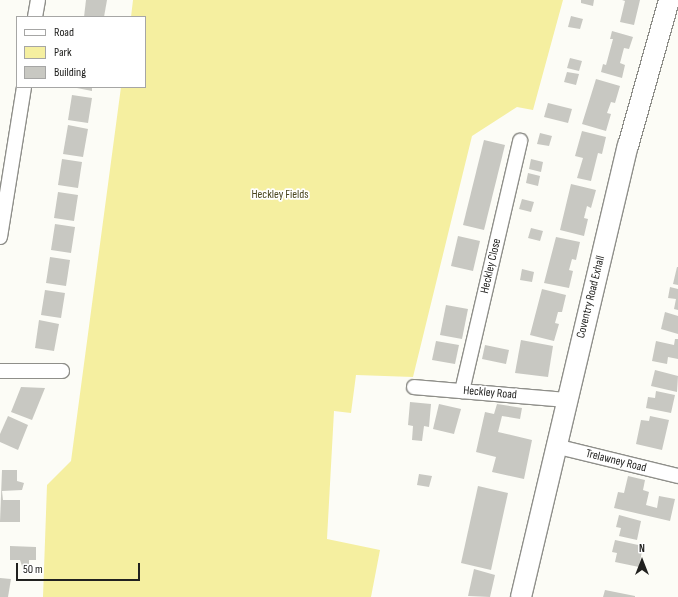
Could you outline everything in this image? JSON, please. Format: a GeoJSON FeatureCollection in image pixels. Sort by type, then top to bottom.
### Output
{"type":"FeatureCollection","features":[{"type":"Feature","properties":{"kind":"main road","name":"Coventry Road Exhall"},"geometry":{"type":"LineString","coordinates":[[520,597],[628,146],[669,0]]}},
{"type":"Feature","properties":{"kind":"street"},"geometry":{"type":"LineString","coordinates":[[35,16],[38,0]]}},
{"type":"Feature","properties":{"kind":"street"},"geometry":{"type":"LineString","coordinates":[[0,237],[24,88]]}},
{"type":"Feature","properties":{"kind":"street","name":"Heckley Close"},"geometry":{"type":"LineString","coordinates":[[462,391],[520,142]]}},
{"type":"Feature","properties":{"kind":"street"},"geometry":{"type":"LineString","coordinates":[[0,371],[62,371]]}},
{"type":"Feature","properties":{"kind":"street","name":"Heckley Road"},"geometry":{"type":"LineString","coordinates":[[414,387],[566,400]]}},
{"type":"Feature","properties":{"kind":"street","name":"Trelawney Road"},"geometry":{"type":"LineString","coordinates":[[555,446],[678,476]]}},
{"type":"Feature","properties":{"kind":"green space","name":"Heckley Fields"},"geometry":{"type":"Polygon","coordinates":[[[133,0],[563,0],[533,110],[517,107],[472,136],[413,377],[356,375],[351,413],[334,411],[327,539],[380,550],[371,597],[43,597],[47,485],[71,461],[121,88],[146,88],[146,16],[131,16],[133,0]]]}},
{"type":"Feature","properties":{"kind":"building"},"geometry":{"type":"Polygon","coordinates":[[[86,0],[107,0],[104,16],[84,16],[86,0]]]}},
{"type":"Feature","properties":{"kind":"building"},"geometry":{"type":"Polygon","coordinates":[[[581,0],[594,0],[593,6],[581,3],[581,0]]]}},
{"type":"Feature","properties":{"kind":"building"},"geometry":{"type":"Polygon","coordinates":[[[622,0],[640,0],[634,25],[620,22],[625,1],[622,0]]]}},
{"type":"Feature","properties":{"kind":"building"},"geometry":{"type":"Polygon","coordinates":[[[571,16],[583,19],[580,29],[568,27],[571,16]]]}},
{"type":"Feature","properties":{"kind":"building"},"geometry":{"type":"Polygon","coordinates":[[[612,31],[633,37],[629,49],[624,48],[620,63],[625,65],[622,78],[601,72],[603,64],[606,65],[613,39],[610,39],[612,31]]]}},
{"type":"Feature","properties":{"kind":"building"},"geometry":{"type":"Polygon","coordinates":[[[570,58],[582,61],[579,71],[567,68],[570,58]]]}},
{"type":"Feature","properties":{"kind":"building"},"geometry":{"type":"Polygon","coordinates":[[[567,72],[579,74],[576,85],[564,82],[567,72]]]}},
{"type":"Feature","properties":{"kind":"building"},"geometry":{"type":"Polygon","coordinates":[[[596,79],[620,86],[615,103],[611,102],[607,113],[611,114],[606,131],[582,124],[596,79]]]}},
{"type":"Feature","properties":{"kind":"building"},"geometry":{"type":"Polygon","coordinates":[[[77,88],[92,88],[92,91],[77,88]]]}},
{"type":"Feature","properties":{"kind":"building"},"geometry":{"type":"Polygon","coordinates":[[[72,95],[92,98],[88,123],[68,120],[72,95]]]}},
{"type":"Feature","properties":{"kind":"building"},"geometry":{"type":"Polygon","coordinates":[[[548,103],[572,109],[568,123],[544,117],[548,103]]]}},
{"type":"Feature","properties":{"kind":"building"},"geometry":{"type":"Polygon","coordinates":[[[68,125],[88,129],[83,157],[63,154],[68,125]]]}},
{"type":"Feature","properties":{"kind":"building"},"geometry":{"type":"Polygon","coordinates":[[[582,131],[606,137],[602,154],[598,153],[591,181],[577,178],[583,158],[575,156],[582,131]]]}},
{"type":"Feature","properties":{"kind":"building"},"geometry":{"type":"Polygon","coordinates":[[[540,133],[552,136],[549,146],[537,144],[540,133]]]}},
{"type":"Feature","properties":{"kind":"building"},"geometry":{"type":"Polygon","coordinates":[[[484,140],[505,145],[484,230],[463,225],[484,140]]]}},
{"type":"Feature","properties":{"kind":"building"},"geometry":{"type":"Polygon","coordinates":[[[62,159],[82,162],[78,188],[58,185],[62,159]]]}},
{"type":"Feature","properties":{"kind":"building"},"geometry":{"type":"Polygon","coordinates":[[[531,159],[543,162],[541,172],[529,169],[531,159]]]}},
{"type":"Feature","properties":{"kind":"building"},"geometry":{"type":"Polygon","coordinates":[[[528,173],[540,176],[538,186],[526,183],[528,173]]]}},
{"type":"Feature","properties":{"kind":"building"},"geometry":{"type":"Polygon","coordinates":[[[571,184],[596,190],[591,208],[587,206],[584,218],[588,219],[584,236],[560,230],[571,184]]]}},
{"type":"Feature","properties":{"kind":"building"},"geometry":{"type":"Polygon","coordinates":[[[58,192],[78,195],[74,221],[54,218],[58,192]]]}},
{"type":"Feature","properties":{"kind":"building"},"geometry":{"type":"Polygon","coordinates":[[[522,199],[534,202],[531,212],[519,209],[522,199]]]}},
{"type":"Feature","properties":{"kind":"building"},"geometry":{"type":"Polygon","coordinates":[[[55,224],[75,227],[71,253],[51,250],[55,224]]]}},
{"type":"Feature","properties":{"kind":"building"},"geometry":{"type":"Polygon","coordinates":[[[531,228],[543,231],[540,241],[528,238],[531,228]]]}},
{"type":"Feature","properties":{"kind":"building"},"geometry":{"type":"Polygon","coordinates":[[[458,236],[480,241],[473,271],[451,266],[458,236]]]}},
{"type":"Feature","properties":{"kind":"building"},"geometry":{"type":"Polygon","coordinates":[[[556,237],[580,242],[576,260],[572,259],[569,270],[573,271],[569,288],[544,283],[556,237]]]}},
{"type":"Feature","properties":{"kind":"building"},"geometry":{"type":"Polygon","coordinates":[[[50,257],[70,260],[66,286],[46,283],[50,257]]]}},
{"type":"Feature","properties":{"kind":"building"},"geometry":{"type":"Polygon","coordinates":[[[678,267],[678,285],[673,284],[678,267]]]}},
{"type":"Feature","properties":{"kind":"building"},"geometry":{"type":"Polygon","coordinates":[[[522,269],[534,272],[532,282],[520,280],[522,269]]]}},
{"type":"Feature","properties":{"kind":"building"},"geometry":{"type":"Polygon","coordinates":[[[670,287],[678,289],[678,310],[674,309],[676,299],[668,298],[670,287]]]}},
{"type":"Feature","properties":{"kind":"building"},"geometry":{"type":"Polygon","coordinates":[[[542,289],[566,295],[562,312],[558,312],[555,323],[559,324],[554,341],[530,335],[542,289]]]}},
{"type":"Feature","properties":{"kind":"building"},"geometry":{"type":"Polygon","coordinates":[[[45,290],[65,293],[61,318],[41,315],[45,290]]]}},
{"type":"Feature","properties":{"kind":"building"},"geometry":{"type":"Polygon","coordinates":[[[446,305],[468,309],[462,339],[440,335],[446,305]]]}},
{"type":"Feature","properties":{"kind":"building"},"geometry":{"type":"Polygon","coordinates":[[[665,312],[678,316],[678,334],[661,329],[665,312]]]}},
{"type":"Feature","properties":{"kind":"building"},"geometry":{"type":"Polygon","coordinates":[[[39,320],[59,324],[54,351],[35,348],[39,320]]]}},
{"type":"Feature","properties":{"kind":"building"},"geometry":{"type":"Polygon","coordinates":[[[675,339],[678,339],[678,359],[668,357],[667,364],[652,361],[656,341],[674,345],[675,339]]]}},
{"type":"Feature","properties":{"kind":"building"},"geometry":{"type":"Polygon","coordinates":[[[521,340],[553,346],[548,377],[515,373],[521,340]]]}},
{"type":"Feature","properties":{"kind":"building"},"geometry":{"type":"Polygon","coordinates":[[[436,341],[459,345],[455,364],[432,360],[436,341]]]}},
{"type":"Feature","properties":{"kind":"building"},"geometry":{"type":"Polygon","coordinates":[[[485,345],[509,350],[506,364],[482,359],[485,345]]]}},
{"type":"Feature","properties":{"kind":"building"},"geometry":{"type":"Polygon","coordinates":[[[655,370],[678,376],[677,392],[651,386],[655,370]]]}},
{"type":"Feature","properties":{"kind":"building"},"geometry":{"type":"Polygon","coordinates":[[[21,387],[45,388],[32,420],[11,412],[21,387]]]}},
{"type":"Feature","properties":{"kind":"building"},"geometry":{"type":"Polygon","coordinates":[[[656,391],[675,395],[671,413],[646,408],[648,397],[655,398],[656,391]]]}},
{"type":"Feature","properties":{"kind":"building"},"geometry":{"type":"Polygon","coordinates":[[[410,402],[431,404],[429,427],[424,426],[422,441],[412,440],[413,426],[408,425],[410,402]]]}},
{"type":"Feature","properties":{"kind":"building"},"geometry":{"type":"Polygon","coordinates":[[[439,404],[461,409],[454,434],[433,429],[439,404]]]}},
{"type":"Feature","properties":{"kind":"building"},"geometry":{"type":"Polygon","coordinates":[[[497,404],[522,408],[520,419],[502,416],[498,432],[532,440],[524,479],[492,472],[496,457],[476,452],[485,412],[494,414],[497,404]]]}},
{"type":"Feature","properties":{"kind":"building"},"geometry":{"type":"Polygon","coordinates":[[[8,416],[28,425],[18,450],[0,442],[0,434],[8,416]]]}},
{"type":"Feature","properties":{"kind":"building"},"geometry":{"type":"Polygon","coordinates":[[[650,416],[669,420],[662,450],[636,444],[641,420],[649,421],[650,416]]]}},
{"type":"Feature","properties":{"kind":"building"},"geometry":{"type":"Polygon","coordinates":[[[2,470],[17,470],[17,481],[24,483],[22,490],[2,491],[3,500],[20,500],[20,522],[0,522],[2,470]]]}},
{"type":"Feature","properties":{"kind":"building"},"geometry":{"type":"Polygon","coordinates":[[[419,474],[432,476],[429,487],[417,485],[419,474]]]}},
{"type":"Feature","properties":{"kind":"building"},"geometry":{"type":"Polygon","coordinates":[[[628,476],[645,480],[643,490],[649,492],[646,505],[657,508],[659,496],[675,499],[670,521],[614,508],[618,492],[624,493],[628,476]]]}},
{"type":"Feature","properties":{"kind":"building"},"geometry":{"type":"Polygon","coordinates":[[[478,486],[508,493],[491,570],[461,563],[478,486]]]}},
{"type":"Feature","properties":{"kind":"building"},"geometry":{"type":"Polygon","coordinates":[[[619,515],[641,521],[637,540],[619,536],[621,528],[616,527],[619,515]]]}},
{"type":"Feature","properties":{"kind":"building"},"geometry":{"type":"Polygon","coordinates":[[[615,540],[643,546],[639,567],[615,562],[617,553],[612,552],[615,540]]]}},
{"type":"Feature","properties":{"kind":"building"},"geometry":{"type":"Polygon","coordinates":[[[10,546],[36,547],[36,560],[29,560],[29,566],[23,569],[20,560],[10,560],[10,546]]]}},
{"type":"Feature","properties":{"kind":"building"},"geometry":{"type":"Polygon","coordinates":[[[474,569],[495,575],[490,597],[468,596],[474,569]]]}},
{"type":"Feature","properties":{"kind":"building"},"geometry":{"type":"Polygon","coordinates":[[[0,578],[11,579],[8,597],[0,597],[0,578]]]}},
{"type":"Feature","properties":{"kind":"building"},"geometry":{"type":"Polygon","coordinates":[[[605,590],[635,596],[635,597],[603,597],[605,590]]]}}]}
